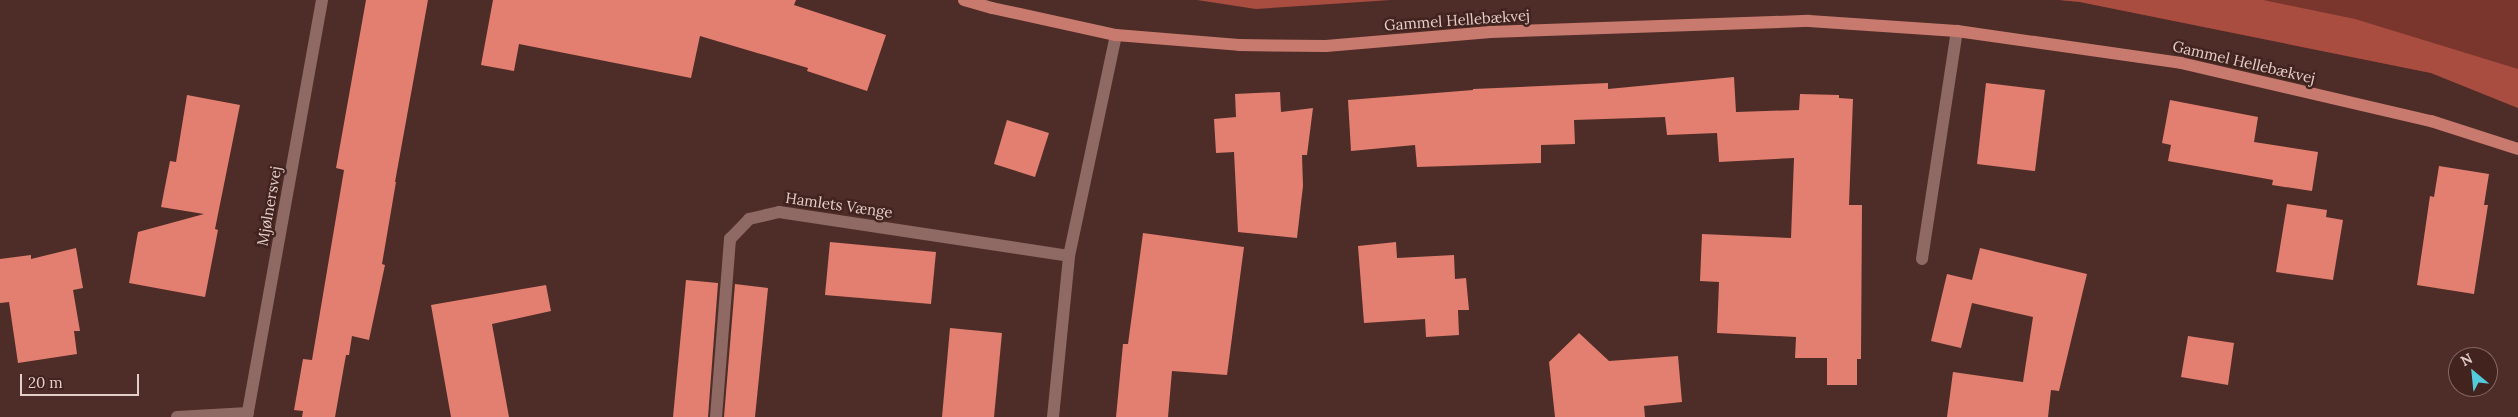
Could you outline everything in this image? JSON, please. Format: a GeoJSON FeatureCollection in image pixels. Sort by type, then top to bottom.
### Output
{"type":"FeatureCollection","features":[{"type":"Feature","properties":{"kind":"main road","name":"Gammel Hellebækvej"},"geometry":{"type":"LineString","coordinates":[[964,0],[1116,36],[1239,45],[1326,46],[1490,32],[1808,21],[1957,31],[2181,63],[2431,121],[2518,149]]}},
{"type":"Feature","properties":{"kind":"street","name":"Mjølnersvej"},"geometry":{"type":"LineString","coordinates":[[248,415],[322,0]]}},
{"type":"Feature","properties":{"kind":"street"},"geometry":{"type":"LineString","coordinates":[[1922,259],[1957,31]]}},
{"type":"Feature","properties":{"kind":"street"},"geometry":{"type":"LineString","coordinates":[[1053,417],[1069,256],[1116,36]]}},
{"type":"Feature","properties":{"kind":"street","name":"Hamlets Vænge"},"geometry":{"type":"LineString","coordinates":[[716,417],[730,239],[749,218],[780,212],[1069,256]]}},
{"type":"Feature","properties":{"kind":"street"},"geometry":{"type":"LineString","coordinates":[[177,417],[248,415]]}},
{"type":"Feature","properties":{"kind":"shaded area"},"geometry":{"type":"Polygon","coordinates":[[[1197,0],[1391,0],[1256,9],[1197,0]]]}},
{"type":"Feature","properties":{"kind":"shaded area"},"geometry":{"type":"Polygon","coordinates":[[[2059,0],[2518,0],[2518,108],[2431,73],[2080,2],[2059,0]]]}},
{"type":"Feature","properties":{"kind":"shaded area"},"geometry":{"type":"Polygon","coordinates":[[[2059,0],[2263,0],[2355,19],[2518,69],[2518,108],[2431,73],[2080,2],[2059,0]]]}},
{"type":"Feature","properties":{"kind":"building"},"geometry":{"type":"Polygon","coordinates":[[[366,0],[428,0],[395,182],[382,264],[385,265],[369,340],[352,336],[349,355],[346,355],[335,417],[302,417],[303,411],[294,410],[303,359],[312,360],[344,170],[336,168],[366,0]]]}},
{"type":"Feature","properties":{"kind":"building"},"geometry":{"type":"Polygon","coordinates":[[[493,0],[796,0],[794,5],[886,35],[867,91],[807,71],[808,68],[700,36],[691,78],[519,44],[514,71],[481,65],[493,0]]]}},
{"type":"Feature","properties":{"kind":"building"},"geometry":{"type":"Polygon","coordinates":[[[1734,77],[1736,112],[1799,110],[1800,94],[1839,95],[1839,98],[1853,99],[1849,205],[1862,205],[1861,359],[1857,359],[1857,385],[1827,385],[1827,358],[1795,358],[1796,337],[1717,333],[1719,282],[1700,281],[1702,234],[1791,238],[1794,158],[1719,162],[1717,133],[1667,135],[1665,117],[1574,120],[1575,144],[1541,145],[1541,163],[1417,167],[1415,145],[1351,151],[1348,100],[1473,89],[1608,83],[1608,89],[1734,77]]]}},
{"type":"Feature","properties":{"kind":"building"},"geometry":{"type":"Polygon","coordinates":[[[1986,83],[2045,90],[2035,171],[1977,164],[1986,83]]]}},
{"type":"Feature","properties":{"kind":"building"},"geometry":{"type":"Polygon","coordinates":[[[1280,92],[1281,112],[1313,108],[1307,155],[1302,155],[1303,186],[1297,238],[1238,232],[1234,152],[1216,153],[1214,119],[1236,117],[1235,94],[1280,92]]]}},
{"type":"Feature","properties":{"kind":"building"},"geometry":{"type":"Polygon","coordinates":[[[187,95],[240,105],[215,229],[218,230],[205,297],[129,283],[138,232],[204,214],[161,207],[170,161],[176,162],[187,95]]]}},
{"type":"Feature","properties":{"kind":"building"},"geometry":{"type":"Polygon","coordinates":[[[2170,100],[2258,117],[2254,142],[2318,152],[2312,191],[2272,185],[2273,180],[2168,161],[2171,145],[2162,143],[2170,100]]]}},
{"type":"Feature","properties":{"kind":"building"},"geometry":{"type":"Polygon","coordinates":[[[1007,120],[1049,133],[1035,177],[994,164],[1007,120]]]}},
{"type":"Feature","properties":{"kind":"building"},"geometry":{"type":"Polygon","coordinates":[[[2439,166],[2489,174],[2484,205],[2488,205],[2474,294],[2417,285],[2430,196],[2434,197],[2439,166]]]}},
{"type":"Feature","properties":{"kind":"building"},"geometry":{"type":"Polygon","coordinates":[[[2287,204],[2327,210],[2326,217],[2343,220],[2333,280],[2276,272],[2287,204]]]}},
{"type":"Feature","properties":{"kind":"building"},"geometry":{"type":"Polygon","coordinates":[[[1143,233],[1244,247],[1227,375],[1172,371],[1168,417],[1116,417],[1123,344],[1128,344],[1143,233]]]}},
{"type":"Feature","properties":{"kind":"building"},"geometry":{"type":"Polygon","coordinates":[[[830,242],[936,252],[931,304],[825,295],[830,242]]]}},
{"type":"Feature","properties":{"kind":"building"},"geometry":{"type":"Polygon","coordinates":[[[1396,242],[1397,258],[1454,255],[1455,279],[1466,278],[1469,310],[1458,310],[1459,335],[1426,337],[1425,319],[1364,323],[1358,246],[1396,242]]]}},
{"type":"Feature","properties":{"kind":"building"},"geometry":{"type":"Polygon","coordinates":[[[76,248],[83,288],[73,290],[80,331],[74,331],[77,354],[18,363],[9,302],[0,303],[0,259],[31,255],[31,259],[76,248]]]}},
{"type":"Feature","properties":{"kind":"building"},"geometry":{"type":"Polygon","coordinates":[[[1980,248],[2087,274],[2059,391],[2051,390],[2048,417],[1947,417],[1953,372],[2023,382],[2033,317],[1972,303],[1961,348],[1931,341],[1947,274],[1972,280],[1980,248]]]}},
{"type":"Feature","properties":{"kind":"building"},"geometry":{"type":"Polygon","coordinates":[[[686,280],[718,283],[708,417],[673,417],[686,280]]]}},
{"type":"Feature","properties":{"kind":"building"},"geometry":{"type":"Polygon","coordinates":[[[735,284],[768,288],[755,417],[724,417],[735,284]]]}},
{"type":"Feature","properties":{"kind":"building"},"geometry":{"type":"Polygon","coordinates":[[[546,285],[551,311],[492,324],[509,417],[451,417],[431,305],[546,285]]]}},
{"type":"Feature","properties":{"kind":"building"},"geometry":{"type":"Polygon","coordinates":[[[950,328],[1002,333],[994,417],[942,417],[950,328]]]}},
{"type":"Feature","properties":{"kind":"building"},"geometry":{"type":"Polygon","coordinates":[[[1579,333],[1609,361],[1678,356],[1682,402],[1644,406],[1645,417],[1555,417],[1549,362],[1579,333]]]}},
{"type":"Feature","properties":{"kind":"building"},"geometry":{"type":"Polygon","coordinates":[[[2188,336],[2234,343],[2228,385],[2181,377],[2188,336]]]}}]}
